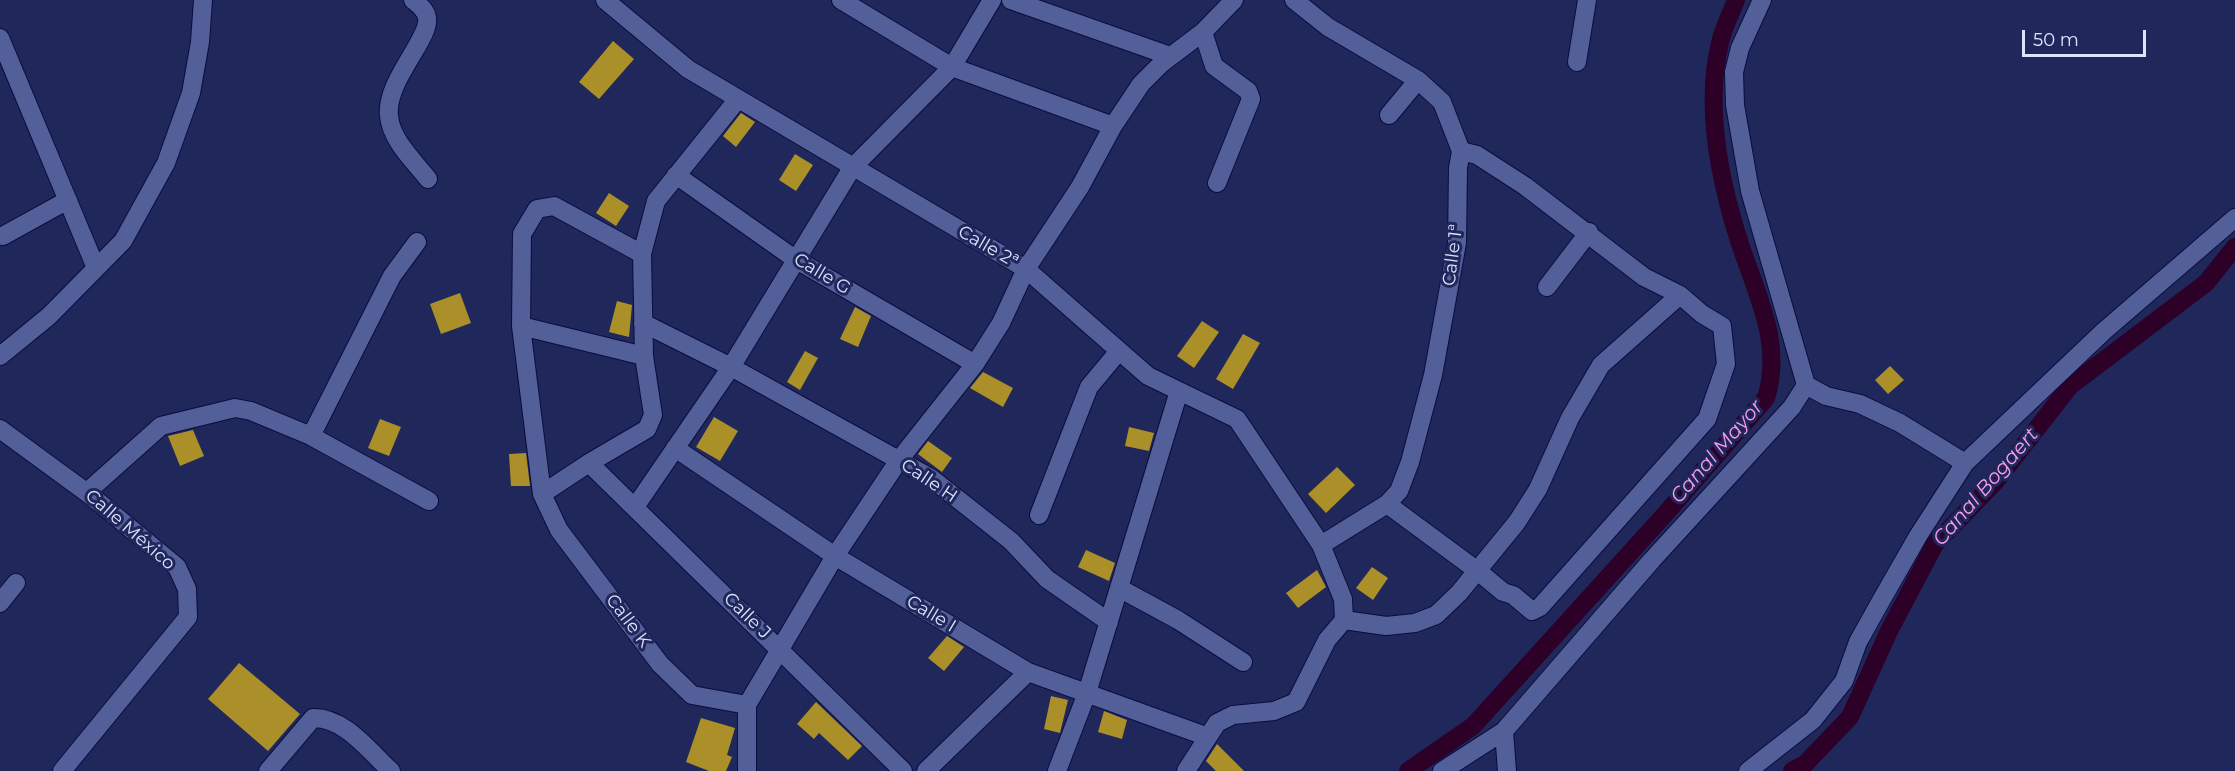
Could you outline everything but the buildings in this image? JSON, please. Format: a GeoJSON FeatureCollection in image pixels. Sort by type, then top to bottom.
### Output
{"type":"FeatureCollection","features":[{"type":"Feature","properties":{"kind":"street"},"geometry":{"type":"LineString","coordinates":[[0,356],[49,316],[123,240],[166,163],[191,93],[200,42],[203,0]]}},
{"type":"Feature","properties":{"kind":"street"},"geometry":{"type":"LineString","coordinates":[[413,0],[423,9],[427,19],[427,29],[397,77],[388,115],[393,134],[428,179]]}},
{"type":"Feature","properties":{"kind":"street","name":"Calle 2ª"},"geometry":{"type":"LineString","coordinates":[[605,0],[688,69],[1026,269],[1148,376],[1237,419],[1321,545],[1342,598],[1344,620]]}},
{"type":"Feature","properties":{"kind":"street"},"geometry":{"type":"LineString","coordinates":[[841,0],[952,67],[1113,126]]}},
{"type":"Feature","properties":{"kind":"street"},"geometry":{"type":"LineString","coordinates":[[635,507],[731,367],[852,168],[952,67],[992,0]]}},
{"type":"Feature","properties":{"kind":"street"},"geometry":{"type":"LineString","coordinates":[[1011,0],[1170,56]]}},
{"type":"Feature","properties":{"kind":"street"},"geometry":{"type":"LineString","coordinates":[[747,771],[747,705],[835,556],[899,460],[975,364],[1001,323],[1026,269],[1080,187],[1113,126],[1141,84],[1170,56],[1203,32],[1233,0]]}},
{"type":"Feature","properties":{"kind":"street","name":"Calle 1ª"},"geometry":{"type":"LineString","coordinates":[[1294,0],[1328,27],[1418,80],[1442,102],[1461,150],[1458,168],[1457,243],[1433,375],[1410,462],[1399,491],[1387,504],[1321,545]]}},
{"type":"Feature","properties":{"kind":"street"},"geometry":{"type":"LineString","coordinates":[[1577,62],[1587,0]]}},
{"type":"Feature","properties":{"kind":"street"},"geometry":{"type":"LineString","coordinates":[[1762,0],[1740,48],[1734,72],[1735,105],[1750,191],[1806,385],[1826,396],[1860,404],[1899,423],[1965,463]]}},
{"type":"Feature","properties":{"kind":"street"},"geometry":{"type":"LineString","coordinates":[[1203,32],[1214,66],[1248,91],[1251,99],[1217,183]]}},
{"type":"Feature","properties":{"kind":"street"},"geometry":{"type":"LineString","coordinates":[[0,38],[96,268]]}},
{"type":"Feature","properties":{"kind":"street"},"geometry":{"type":"LineString","coordinates":[[1389,116],[1418,80]]}},
{"type":"Feature","properties":{"kind":"street"},"geometry":{"type":"LineString","coordinates":[[542,494],[650,425],[652,410],[644,356],[642,254],[656,201],[738,99]]}},
{"type":"Feature","properties":{"kind":"street"},"geometry":{"type":"LineString","coordinates":[[1387,504],[1503,592],[1513,595],[1532,611],[1540,608],[1707,419],[1726,364],[1725,334],[1722,326],[1702,314],[1680,295],[1644,277],[1588,232],[1495,166],[1477,155],[1461,150]]}},
{"type":"Feature","properties":{"kind":"street","name":"Calle G"},"geometry":{"type":"LineString","coordinates":[[676,176],[795,259],[975,364]]}},
{"type":"Feature","properties":{"kind":"street"},"geometry":{"type":"LineString","coordinates":[[3,236],[68,200]]}},
{"type":"Feature","properties":{"kind":"street","name":"Calle K"},"geometry":{"type":"LineString","coordinates":[[642,254],[554,206],[537,209],[522,234],[521,326],[542,494],[559,530],[660,664],[692,695],[747,705]]}},
{"type":"Feature","properties":{"kind":"street"},"geometry":{"type":"LineString","coordinates":[[1748,771],[1813,720],[1844,681],[1858,642],[1902,563],[1965,463],[2104,331],[2235,218]]}},
{"type":"Feature","properties":{"kind":"street"},"geometry":{"type":"LineString","coordinates":[[1547,286],[1588,232]]}},
{"type":"Feature","properties":{"kind":"street"},"geometry":{"type":"LineString","coordinates":[[311,436],[392,276],[417,242]]}},
{"type":"Feature","properties":{"kind":"street"},"geometry":{"type":"LineString","coordinates":[[1186,771],[1217,723],[1233,715],[1274,711],[1296,702],[1327,640],[1344,620],[1386,627],[1415,623],[1436,615],[1479,572],[1538,489],[1570,418],[1601,365],[1680,295]]}},
{"type":"Feature","properties":{"kind":"street","name":"Calle H"},"geometry":{"type":"LineString","coordinates":[[643,323],[731,367],[931,478],[1011,541],[1047,579],[1109,622]]}},
{"type":"Feature","properties":{"kind":"street"},"geometry":{"type":"LineString","coordinates":[[521,326],[644,356]]}},
{"type":"Feature","properties":{"kind":"street"},"geometry":{"type":"LineString","coordinates":[[1039,515],[1089,387],[1119,351]]}},
{"type":"Feature","properties":{"kind":"street"},"geometry":{"type":"LineString","coordinates":[[1442,771],[1504,731],[1652,560],[1791,407],[1806,385]]}},
{"type":"Feature","properties":{"kind":"street"},"geometry":{"type":"LineString","coordinates":[[1057,771],[1088,693],[1179,391]]}},
{"type":"Feature","properties":{"kind":"street"},"geometry":{"type":"LineString","coordinates":[[87,492],[161,426],[235,408],[251,411],[311,436],[429,501]]}},
{"type":"Feature","properties":{"kind":"street","name":"Calle México"},"geometry":{"type":"LineString","coordinates":[[0,429],[87,492],[177,567],[187,589],[188,617],[62,771]]}},
{"type":"Feature","properties":{"kind":"street","name":"Calle I"},"geometry":{"type":"LineString","coordinates":[[675,448],[835,556],[1028,672],[1208,737]]}},
{"type":"Feature","properties":{"kind":"street","name":"Calle J"},"geometry":{"type":"LineString","coordinates":[[589,463],[903,771]]}},
{"type":"Feature","properties":{"kind":"street"},"geometry":{"type":"LineString","coordinates":[[0,603],[16,583]]}},
{"type":"Feature","properties":{"kind":"street"},"geometry":{"type":"LineString","coordinates":[[1119,588],[1178,620],[1243,662]]}},
{"type":"Feature","properties":{"kind":"street"},"geometry":{"type":"LineString","coordinates":[[927,771],[1028,672]]}},
{"type":"Feature","properties":{"kind":"street"},"geometry":{"type":"LineString","coordinates":[[268,771],[313,718],[324,717],[340,724],[391,771]]}},
{"type":"Feature","properties":{"kind":"street"},"geometry":{"type":"LineString","coordinates":[[1504,731],[1507,771]]}},
{"type":"Feature","properties":{"kind":"waterway","name":"Canal Mayor"},"geometry":{"type":"LineString","coordinates":[[1408,771],[1473,726],[1667,512],[1766,398],[1772,358],[1770,339],[1726,196],[1716,145],[1714,119],[1715,68],[1725,26],[1736,0]]}},
{"type":"Feature","properties":{"kind":"waterway","name":"Canal Bogaert"},"geometry":{"type":"LineString","coordinates":[[1792,771],[1805,764],[1850,717],[1889,631],[1935,544],[1996,481],[2070,386],[2206,283],[2235,247]]}}]}
